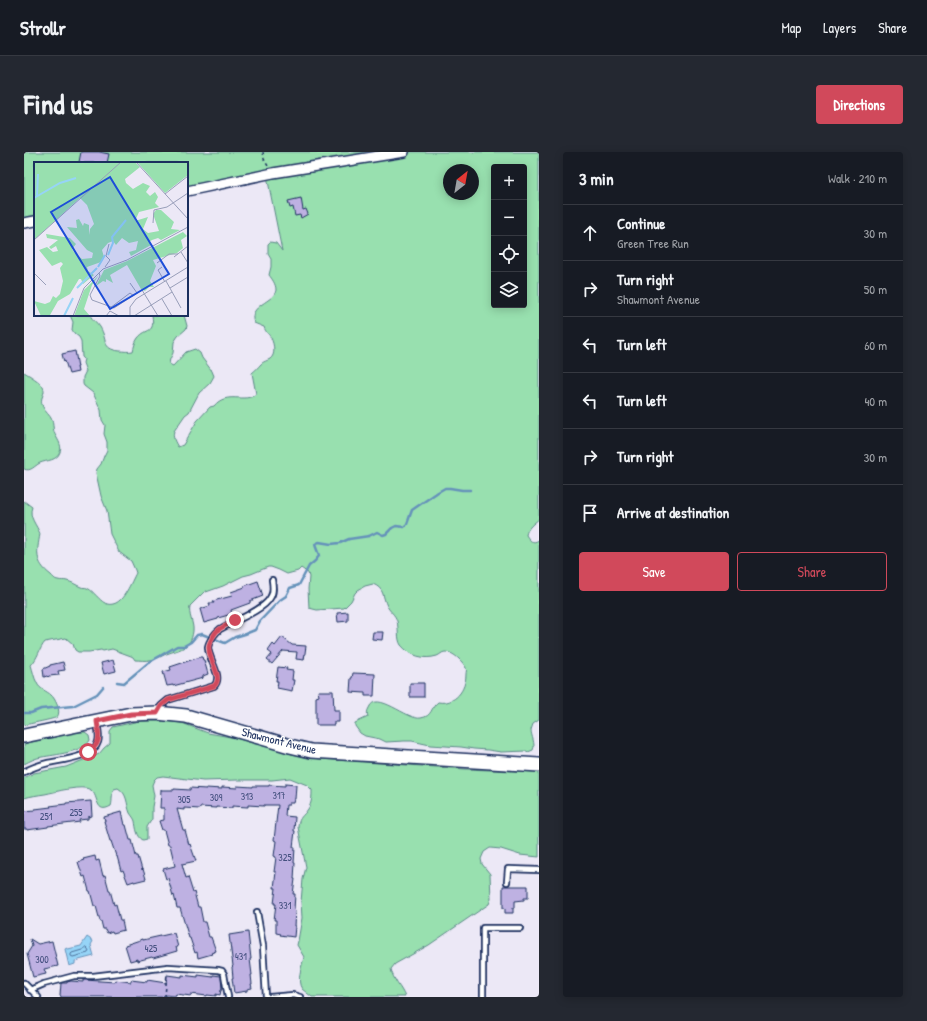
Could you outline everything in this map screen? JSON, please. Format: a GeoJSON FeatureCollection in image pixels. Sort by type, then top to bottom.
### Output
{"type":"FeatureCollection","features":[{"type":"Feature","properties":{"kind":"main road","name":"Shawmont Avenue"},"geometry":{"type":"LineString","coordinates":[[24,736],[131,714],[157,713],[186,716],[311,751],[539,765]]}},
{"type":"Feature","properties":{"kind":"street"},"geometry":{"type":"LineString","coordinates":[[188,192],[271,173],[404,152]]}},
{"type":"Feature","properties":{"kind":"street"},"geometry":{"type":"LineString","coordinates":[[24,223],[34,221]]}},
{"type":"Feature","properties":{"kind":"lane"},"geometry":{"type":"LineString","coordinates":[[157,713],[161,706],[168,700],[216,685],[218,679],[209,651],[209,644],[216,632],[220,629],[265,605],[271,598],[273,589],[272,580]]}},
{"type":"Feature","properties":{"kind":"lane"},"geometry":{"type":"LineString","coordinates":[[24,772],[39,766],[80,756],[93,749],[98,742],[99,734],[97,721]]}},
{"type":"Feature","properties":{"kind":"lane"},"geometry":{"type":"LineString","coordinates":[[507,882],[508,869],[539,870]]}},
{"type":"Feature","properties":{"kind":"lane"},"geometry":{"type":"LineString","coordinates":[[257,912],[263,946],[266,997]]}},
{"type":"Feature","properties":{"kind":"lane"},"geometry":{"type":"LineString","coordinates":[[483,997],[483,928],[520,928]]}},
{"type":"Feature","properties":{"kind":"lane"},"geometry":{"type":"LineString","coordinates":[[30,990],[44,984],[74,976],[92,976],[168,967],[222,971],[224,974],[228,997]]}},
{"type":"Feature","properties":{"kind":"lane"},"geometry":{"type":"LineString","coordinates":[[24,983],[38,997]]}},
{"type":"Feature","properties":{"kind":"lane"},"geometry":{"type":"LineString","coordinates":[[270,997],[300,997]]}},
{"type":"Feature","properties":{"kind":"path"},"geometry":{"type":"LineString","coordinates":[[263,152],[264,159],[271,173]]}},
{"type":"Feature","properties":{"kind":"path"},"geometry":{"type":"LineString","coordinates":[[165,997],[168,967]]}},
{"type":"Feature","properties":{"kind":"green space"},"geometry":{"type":"Polygon","coordinates":[[[24,152],[539,152],[539,519],[529,528],[526,535],[531,541],[535,542],[539,540],[539,720],[533,724],[531,730],[534,745],[533,750],[528,752],[501,752],[430,745],[412,741],[386,742],[360,733],[355,726],[355,723],[368,717],[368,710],[373,703],[378,702],[385,704],[415,718],[428,716],[435,704],[438,702],[450,701],[462,691],[466,669],[464,664],[449,653],[444,652],[437,656],[427,658],[413,654],[405,649],[399,640],[398,624],[396,619],[387,606],[380,588],[373,584],[358,590],[351,601],[344,608],[317,610],[309,608],[309,577],[308,573],[301,568],[298,571],[287,574],[268,567],[243,576],[223,586],[206,592],[206,590],[190,606],[193,631],[190,642],[179,650],[154,660],[135,660],[131,656],[112,649],[103,651],[78,652],[75,650],[73,644],[66,638],[45,642],[31,665],[38,685],[51,695],[56,702],[59,712],[55,718],[24,725],[24,501],[32,507],[32,518],[40,534],[38,546],[39,561],[55,579],[69,581],[87,588],[102,601],[113,604],[121,600],[124,596],[136,573],[131,561],[119,552],[110,534],[107,511],[101,496],[96,473],[107,450],[107,442],[104,434],[105,425],[102,420],[101,410],[93,393],[83,384],[83,377],[86,371],[83,363],[84,359],[82,357],[81,341],[72,330],[73,322],[70,316],[91,316],[100,327],[107,346],[114,350],[133,351],[138,338],[150,330],[153,321],[152,316],[184,316],[187,326],[174,342],[173,353],[169,364],[173,366],[186,352],[195,349],[200,353],[214,376],[210,383],[199,393],[189,412],[185,415],[174,431],[175,441],[178,447],[183,445],[197,421],[210,407],[224,399],[247,398],[256,394],[252,373],[262,363],[272,357],[274,349],[271,338],[264,327],[254,323],[253,317],[254,312],[271,298],[276,290],[275,284],[269,275],[271,259],[268,254],[268,244],[270,242],[276,243],[282,251],[266,171],[188,188],[188,162],[34,162],[34,218],[24,221],[24,152]]]}},
{"type":"Feature","properties":{"kind":"green space"},"geometry":{"type":"Polygon","coordinates":[[[24,372],[42,385],[44,389],[41,401],[44,409],[52,420],[54,432],[61,447],[57,457],[40,463],[29,470],[24,469],[24,372]]]}},
{"type":"Feature","properties":{"kind":"green space"},"geometry":{"type":"Polygon","coordinates":[[[139,721],[182,723],[208,733],[236,738],[292,754],[320,759],[465,769],[539,772],[539,857],[520,855],[501,849],[490,848],[484,852],[481,859],[482,864],[490,874],[491,899],[489,904],[429,945],[395,964],[391,969],[392,973],[405,997],[312,997],[300,986],[300,973],[304,957],[297,945],[302,918],[301,902],[303,879],[306,867],[298,827],[300,819],[308,809],[311,802],[312,790],[307,785],[290,778],[272,780],[203,781],[163,776],[157,777],[152,785],[154,796],[152,819],[147,827],[147,839],[143,840],[138,835],[134,818],[130,813],[124,793],[118,788],[114,789],[113,791],[111,806],[106,808],[102,808],[98,804],[94,793],[87,788],[69,789],[24,798],[24,778],[34,773],[66,767],[99,754],[110,743],[110,731],[113,727],[139,721]]]}},
{"type":"Feature","properties":{"kind":"green space"},"geometry":{"type":"Polygon","coordinates":[[[85,732],[89,735],[90,740],[82,747],[68,752],[37,758],[24,764],[24,744],[64,734],[85,732]]]}},
{"type":"Feature","properties":{"kind":"water"},"geometry":{"type":"Polygon","coordinates":[[[87,937],[93,941],[91,945],[94,956],[75,961],[75,964],[69,966],[65,949],[81,946],[87,937]]]}},
{"type":"Feature","properties":{"kind":"building"},"geometry":{"type":"Polygon","coordinates":[[[81,152],[99,152],[109,154],[107,162],[79,162],[81,152]]]}},
{"type":"Feature","properties":{"kind":"building"},"geometry":{"type":"Polygon","coordinates":[[[301,198],[303,210],[306,209],[308,214],[301,218],[300,215],[295,216],[293,207],[290,208],[288,201],[301,198]]]}},
{"type":"Feature","properties":{"kind":"building"},"geometry":{"type":"Polygon","coordinates":[[[75,351],[78,372],[69,374],[62,354],[75,351]]]}},
{"type":"Feature","properties":{"kind":"building"},"geometry":{"type":"Polygon","coordinates":[[[258,581],[263,596],[250,601],[250,603],[231,610],[232,614],[204,623],[200,609],[210,606],[209,603],[214,603],[213,601],[232,596],[231,592],[258,581]]]}},
{"type":"Feature","properties":{"kind":"building"},"geometry":{"type":"Polygon","coordinates":[[[348,612],[348,621],[338,622],[337,613],[348,612]]]}},
{"type":"Feature","properties":{"kind":"building"},"geometry":{"type":"Polygon","coordinates":[[[373,632],[383,632],[382,640],[372,639],[373,632]]]}},
{"type":"Feature","properties":{"kind":"building"},"geometry":{"type":"Polygon","coordinates":[[[282,637],[292,645],[306,646],[304,660],[296,659],[297,652],[283,651],[272,664],[267,660],[272,654],[268,651],[273,644],[275,646],[282,637]]]}},
{"type":"Feature","properties":{"kind":"building"},"geometry":{"type":"Polygon","coordinates":[[[200,657],[204,660],[208,674],[203,676],[203,678],[173,686],[167,686],[163,672],[171,670],[170,667],[200,657]]]}},
{"type":"Feature","properties":{"kind":"building"},"geometry":{"type":"Polygon","coordinates":[[[113,660],[116,671],[104,674],[101,663],[113,660]]]}},
{"type":"Feature","properties":{"kind":"building"},"geometry":{"type":"Polygon","coordinates":[[[63,662],[65,670],[58,671],[59,675],[44,677],[43,669],[50,665],[63,662]]]}},
{"type":"Feature","properties":{"kind":"building"},"geometry":{"type":"Polygon","coordinates":[[[278,667],[287,668],[286,670],[293,671],[292,680],[294,680],[292,691],[277,688],[278,681],[276,681],[278,667]]]}},
{"type":"Feature","properties":{"kind":"building"},"geometry":{"type":"Polygon","coordinates":[[[353,673],[375,674],[374,696],[365,696],[365,693],[350,692],[353,673]]]}},
{"type":"Feature","properties":{"kind":"building"},"geometry":{"type":"Polygon","coordinates":[[[410,683],[424,683],[424,697],[410,697],[410,683]]]}},
{"type":"Feature","properties":{"kind":"building"},"geometry":{"type":"Polygon","coordinates":[[[318,691],[333,691],[334,710],[339,710],[339,722],[334,722],[334,725],[316,725],[316,697],[319,696],[318,691]]]}},
{"type":"Feature","properties":{"kind":"building"},"geometry":{"type":"Polygon","coordinates":[[[285,784],[296,785],[295,799],[293,803],[286,805],[285,816],[295,817],[293,847],[295,847],[295,879],[293,894],[295,894],[294,937],[276,933],[276,920],[274,920],[276,888],[274,888],[276,872],[274,872],[276,857],[274,856],[276,841],[274,840],[278,805],[248,805],[248,807],[232,806],[232,808],[200,807],[200,809],[184,808],[184,810],[177,809],[183,830],[185,830],[189,845],[190,844],[196,861],[182,864],[186,878],[188,877],[193,893],[194,892],[198,907],[200,907],[203,922],[205,922],[209,937],[211,937],[216,951],[211,953],[212,954],[198,958],[197,952],[195,953],[189,938],[180,908],[177,908],[168,878],[166,879],[163,869],[175,866],[170,845],[168,845],[164,830],[162,830],[159,821],[164,820],[164,808],[160,808],[161,790],[190,790],[190,788],[222,789],[222,787],[237,788],[237,786],[285,786],[285,784]]]}},
{"type":"Feature","properties":{"kind":"building"},"geometry":{"type":"Polygon","coordinates":[[[91,801],[92,816],[88,817],[88,819],[79,820],[80,822],[48,827],[27,830],[24,829],[24,811],[66,803],[91,801]]]}},
{"type":"Feature","properties":{"kind":"building"},"geometry":{"type":"Polygon","coordinates":[[[121,812],[124,825],[126,825],[130,840],[132,840],[136,856],[138,856],[146,879],[128,883],[123,870],[121,871],[117,856],[110,841],[104,817],[121,812]]]}},
{"type":"Feature","properties":{"kind":"building"},"geometry":{"type":"Polygon","coordinates":[[[95,856],[96,861],[99,860],[103,876],[105,875],[114,905],[116,904],[120,920],[122,920],[124,930],[107,933],[105,929],[103,929],[85,876],[83,877],[78,862],[95,856]]]}},
{"type":"Feature","properties":{"kind":"building"},"geometry":{"type":"Polygon","coordinates":[[[503,886],[528,886],[528,898],[515,901],[513,913],[505,913],[505,908],[503,908],[503,886]]]}},
{"type":"Feature","properties":{"kind":"building"},"geometry":{"type":"Polygon","coordinates":[[[248,932],[252,988],[247,989],[247,991],[234,993],[232,978],[233,966],[229,935],[248,932]]]}},
{"type":"Feature","properties":{"kind":"building"},"geometry":{"type":"Polygon","coordinates":[[[174,933],[178,947],[176,947],[177,951],[153,958],[130,961],[125,945],[143,939],[174,933]]]}},
{"type":"Feature","properties":{"kind":"building"},"geometry":{"type":"Polygon","coordinates":[[[30,939],[38,944],[52,941],[58,966],[44,969],[46,974],[33,977],[27,954],[32,946],[30,939]]]}},
{"type":"Feature","properties":{"kind":"building"},"geometry":{"type":"Polygon","coordinates":[[[167,975],[182,977],[182,975],[198,977],[198,975],[213,977],[213,975],[221,976],[222,990],[220,995],[216,994],[216,996],[191,994],[191,996],[176,994],[175,996],[164,995],[163,997],[60,996],[61,983],[71,981],[83,982],[83,980],[85,980],[115,982],[115,980],[131,982],[131,980],[147,982],[147,980],[166,983],[167,975]]]}},
{"type":"Feature","properties":{"kind":"waterway"},"geometry":{"type":"LineString","coordinates":[[117,682],[124,683],[148,663],[177,646],[184,646],[191,642],[197,635],[202,634],[225,643],[235,637],[255,630],[260,621],[280,600],[286,596],[290,588],[299,585],[309,566],[319,556],[315,544],[319,542],[331,544],[340,543],[349,539],[369,536],[377,532],[383,535],[386,534],[396,526],[404,527],[407,524],[412,510],[445,488],[470,490]]}},
{"type":"Feature","properties":{"kind":"waterway"},"geometry":{"type":"LineString","coordinates":[[24,713],[31,713],[41,709],[73,706],[97,694],[103,687]]}},
{"type":"Feature","properties":{"kind":"route"},"geometry":{"type":"LineString","coordinates":[[88,752],[93,749],[98,742],[99,734],[97,721],[131,714],[157,713],[164,702],[168,700],[216,685],[218,682],[217,674],[208,647],[216,632],[235,620]]}}]}
